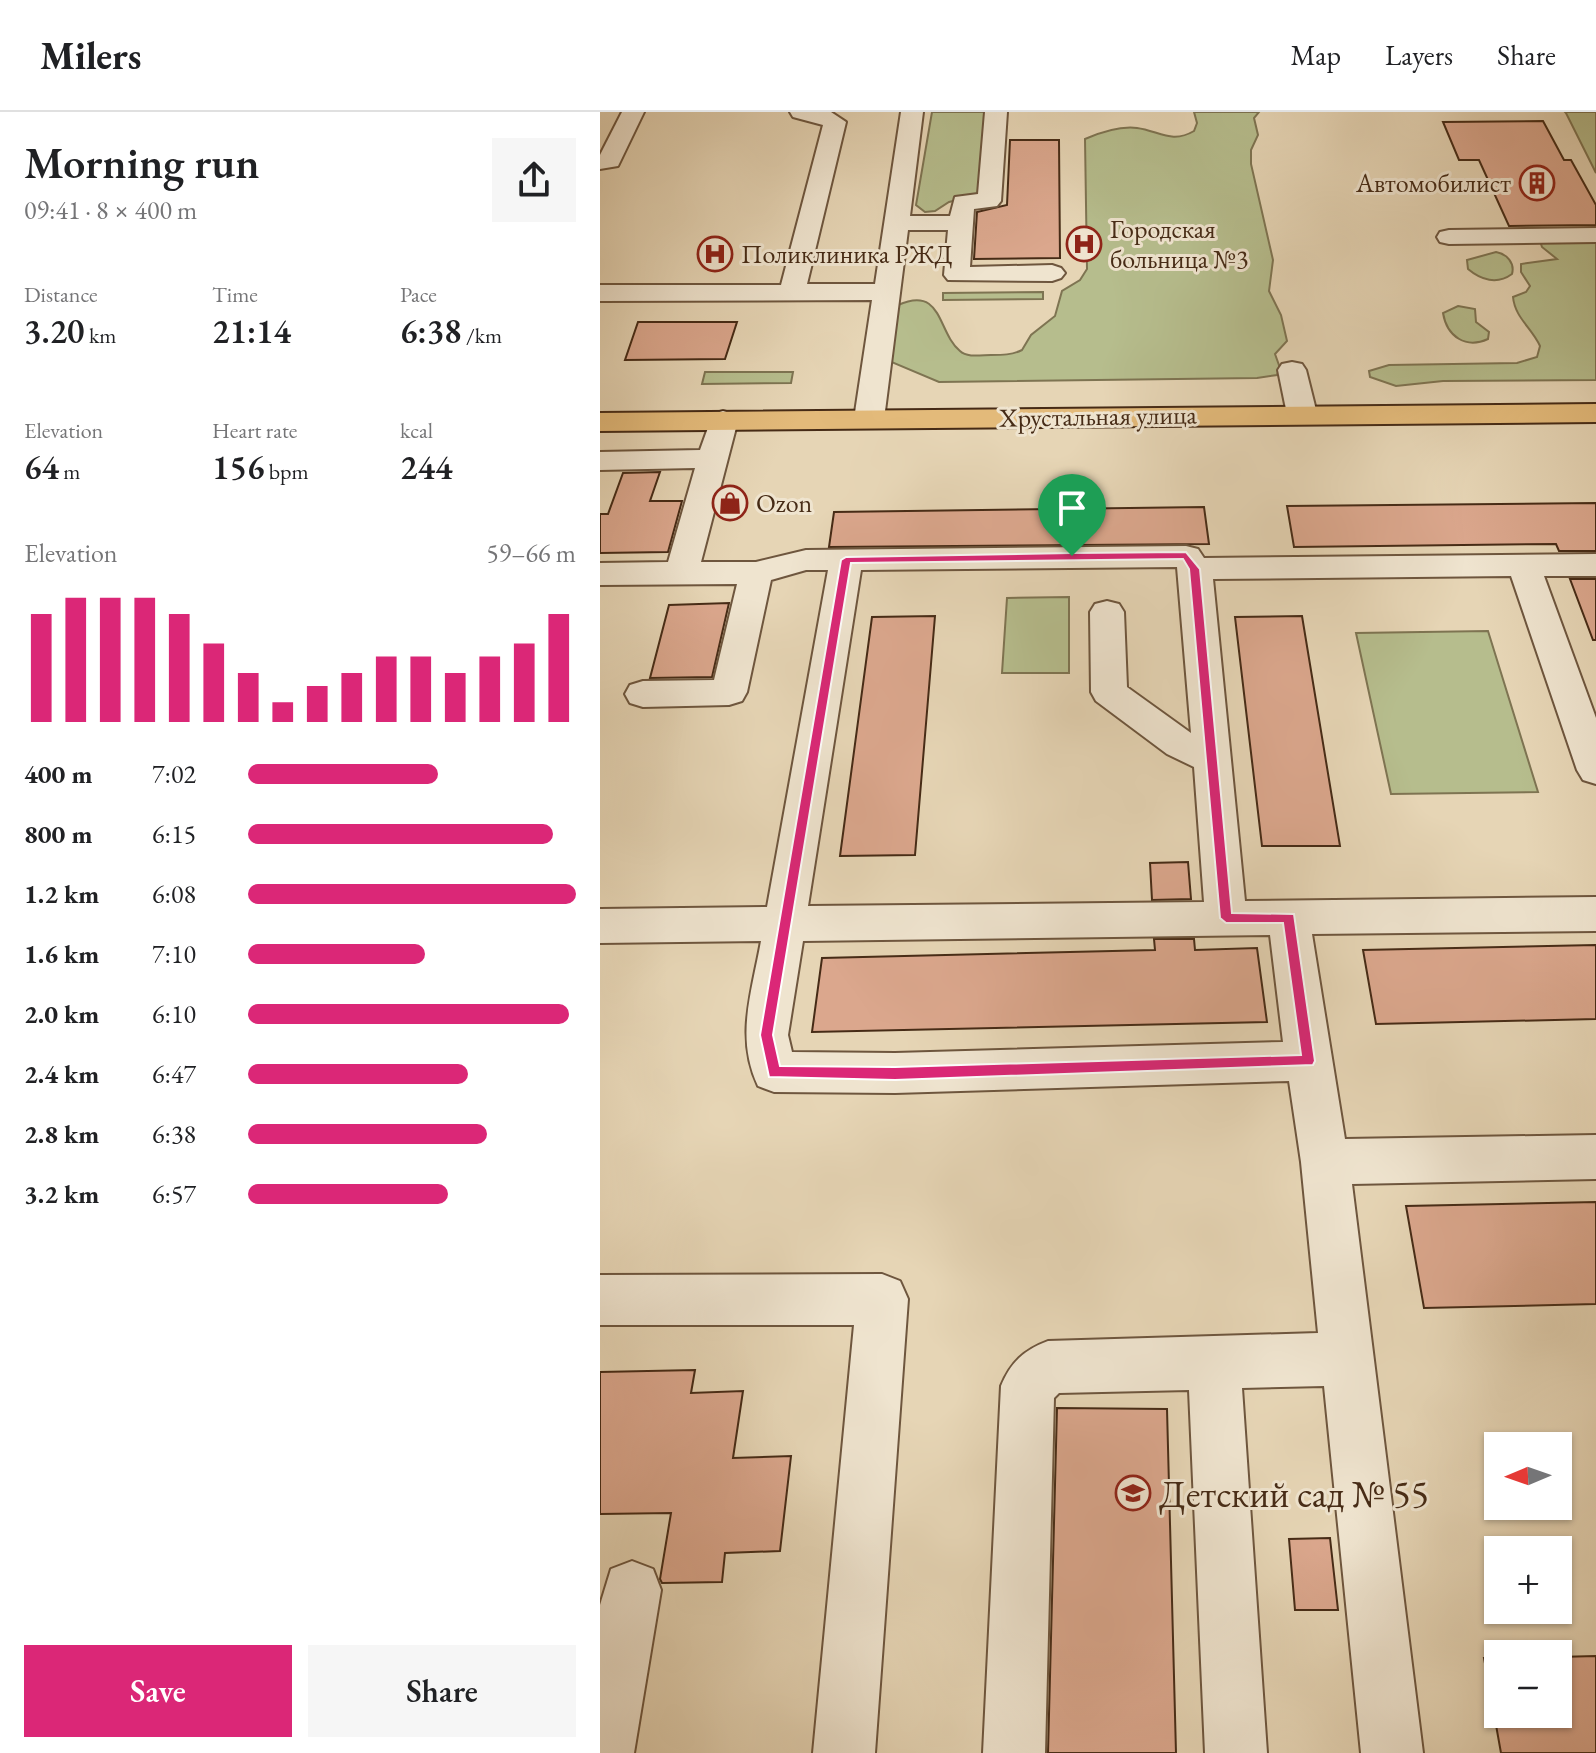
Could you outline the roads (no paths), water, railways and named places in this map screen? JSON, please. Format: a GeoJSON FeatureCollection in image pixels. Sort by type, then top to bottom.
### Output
{"type":"FeatureCollection","features":[{"type":"Feature","properties":{"kind":"main road","name":"Хрустальная улица"},"geometry":{"type":"LineString","coordinates":[[600,422],[718,440],[869,419],[1596,413]]}},
{"type":"Feature","properties":{"kind":"street"},"geometry":{"type":"LineString","coordinates":[[600,162],[610,161],[633,112]]}},
{"type":"Feature","properties":{"kind":"street"},"geometry":{"type":"LineString","coordinates":[[869,419],[912,112]]}},
{"type":"Feature","properties":{"kind":"street"},"geometry":{"type":"LineString","coordinates":[[996,112],[989,201],[963,202],[957,275],[1052,273]]}},
{"type":"Feature","properties":{"kind":"street"},"geometry":{"type":"LineString","coordinates":[[792,293],[835,122],[812,113]]}},
{"type":"Feature","properties":{"kind":"street"},"geometry":{"type":"LineString","coordinates":[[897,223],[961,223]]}},
{"type":"Feature","properties":{"kind":"street"},"geometry":{"type":"LineString","coordinates":[[1449,237],[1596,235]]}},
{"type":"Feature","properties":{"kind":"street"},"geometry":{"type":"LineString","coordinates":[[600,293],[887,292]]}},
{"type":"Feature","properties":{"kind":"street"},"geometry":{"type":"LineString","coordinates":[[1292,370],[1302,414]]}},
{"type":"Feature","properties":{"kind":"street"},"geometry":{"type":"LineString","coordinates":[[600,461],[718,440],[682,573]]}},
{"type":"Feature","properties":{"kind":"street"},"geometry":{"type":"LineString","coordinates":[[600,574],[756,573],[806,560],[1186,556],[1195,569],[1226,918]]}},
{"type":"Feature","properties":{"kind":"street"},"geometry":{"type":"LineString","coordinates":[[846,560],[766,1035],[774,1072],[895,1073],[1308,1061]]}},
{"type":"Feature","properties":{"kind":"street"},"geometry":{"type":"LineString","coordinates":[[1524,565],[1596,770]]}},
{"type":"Feature","properties":{"kind":"street"},"geometry":{"type":"LineString","coordinates":[[1195,569],[1596,565]]}},
{"type":"Feature","properties":{"kind":"street"},"geometry":{"type":"LineString","coordinates":[[643,694],[729,692],[756,573]]}},
{"type":"Feature","properties":{"kind":"street"},"geometry":{"type":"LineString","coordinates":[[1107,612],[1109,692],[1180,744],[1213,760]]}},
{"type":"Feature","properties":{"kind":"street"},"geometry":{"type":"LineString","coordinates":[[600,926],[1596,914]]}},
{"type":"Feature","properties":{"kind":"street"},"geometry":{"type":"LineString","coordinates":[[1289,918],[1325,1162],[1392,1753]]}},
{"type":"Feature","properties":{"kind":"street"},"geometry":{"type":"LineString","coordinates":[[1325,1162],[1596,1157]]}},
{"type":"Feature","properties":{"kind":"street"},"geometry":{"type":"LineString","coordinates":[[600,1300],[882,1299],[844,1753]]}},
{"type":"Feature","properties":{"kind":"street"},"geometry":{"type":"LineString","coordinates":[[1014,1753],[1028,1386],[1048,1367],[1347,1359]]}},
{"type":"Feature","properties":{"kind":"street"},"geometry":{"type":"LineString","coordinates":[[1214,1362],[1236,1753]]}},
{"type":"Feature","properties":{"kind":"street"},"geometry":{"type":"LineString","coordinates":[[603,1753],[632,1590]]}},
{"type":"Feature","properties":{"kind":"place","name":"Автомобилист"},"geometry":{"type":"Point","coordinates":[1537,183]}},
{"type":"Feature","properties":{"kind":"place","name":"Городская больница №3"},"geometry":{"type":"Point","coordinates":[1084,244]}},
{"type":"Feature","properties":{"kind":"place","name":"Поликлиника РЖД"},"geometry":{"type":"Point","coordinates":[715,254]}},
{"type":"Feature","properties":{"kind":"place","name":"Ozon"},"geometry":{"type":"Point","coordinates":[730,503]}},
{"type":"Feature","properties":{"kind":"place","name":"Детский сад № 55"},"geometry":{"type":"Point","coordinates":[1133,1493]}}]}
